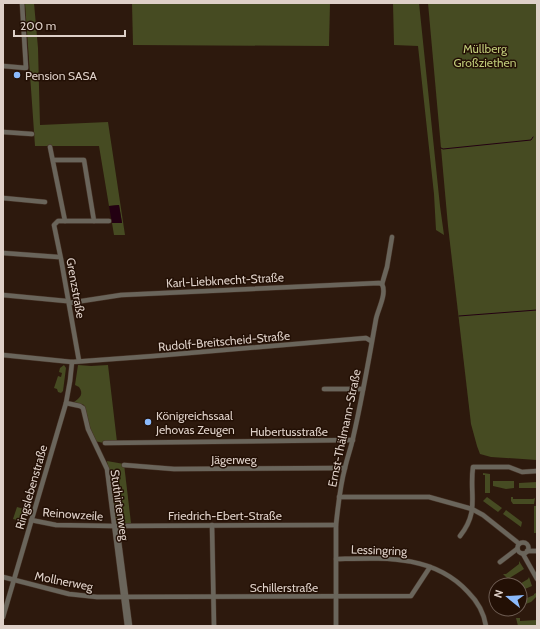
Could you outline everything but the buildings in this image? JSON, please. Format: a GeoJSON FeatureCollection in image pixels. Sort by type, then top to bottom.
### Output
{"type":"FeatureCollection","features":[{"type":"Feature","properties":{"kind":"street"},"geometry":{"type":"LineString","coordinates":[[3,66],[26,68],[22,3]]}},
{"type":"Feature","properties":{"kind":"street"},"geometry":{"type":"LineString","coordinates":[[3,132],[32,134]]}},
{"type":"Feature","properties":{"kind":"street"},"geometry":{"type":"LineString","coordinates":[[50,147],[65,221],[109,221]]}},
{"type":"Feature","properties":{"kind":"street"},"geometry":{"type":"LineString","coordinates":[[53,160],[84,160],[94,221]]}},
{"type":"Feature","properties":{"kind":"street"},"geometry":{"type":"LineString","coordinates":[[3,198],[45,202]]}},
{"type":"Feature","properties":{"kind":"street","name":"Grenzstraße"},"geometry":{"type":"LineString","coordinates":[[65,221],[55,223],[54,228],[76,361]]}},
{"type":"Feature","properties":{"kind":"street","name":"Ernst-Thälmann-Straße"},"geometry":{"type":"LineString","coordinates":[[336,626],[336,524],[339,497],[353,440],[372,344],[371,341],[382,298],[384,287],[382,284],[388,267],[392,237]]}},
{"type":"Feature","properties":{"kind":"street"},"geometry":{"type":"LineString","coordinates":[[3,252],[58,257]]}},
{"type":"Feature","properties":{"kind":"street","name":"Karl-Liebknecht-Straße"},"geometry":{"type":"LineString","coordinates":[[3,295],[67,302],[127,295],[379,282],[382,284]]}},
{"type":"Feature","properties":{"kind":"street","name":"Rudolf-Breitscheid-Straße"},"geometry":{"type":"LineString","coordinates":[[3,355],[76,361],[366,338],[371,341]]}},
{"type":"Feature","properties":{"kind":"street","name":"Ringslebenstraße"},"geometry":{"type":"LineString","coordinates":[[3,617],[66,403],[70,381],[76,361]]}},
{"type":"Feature","properties":{"kind":"street"},"geometry":{"type":"LineString","coordinates":[[324,389],[363,389]]}},
{"type":"Feature","properties":{"kind":"street","name":"Stuthirtenweg"},"geometry":{"type":"LineString","coordinates":[[66,403],[80,406],[84,410],[88,429],[107,469],[127,626]]}},
{"type":"Feature","properties":{"kind":"street","name":"Hubertusstraße"},"geometry":{"type":"LineString","coordinates":[[105,442],[353,440]]}},
{"type":"Feature","properties":{"kind":"street","name":"Jägerweg"},"geometry":{"type":"LineString","coordinates":[[124,465],[174,469],[345,468]]}},
{"type":"Feature","properties":{"kind":"street"},"geometry":{"type":"LineString","coordinates":[[460,536],[466,529],[472,509],[473,467],[509,467],[522,472],[537,471]]}},
{"type":"Feature","properties":{"kind":"street"},"geometry":{"type":"LineString","coordinates":[[339,497],[429,496],[472,509],[517,542],[519,552],[537,551]]}},
{"type":"Feature","properties":{"kind":"street","name":"Reinowzeile"},"geometry":{"type":"LineString","coordinates":[[31,520],[56,525],[115,526]]}},
{"type":"Feature","properties":{"kind":"street","name":"Friedrich-Ebert-Straße"},"geometry":{"type":"LineString","coordinates":[[115,526],[336,524]]}},
{"type":"Feature","properties":{"kind":"street"},"geometry":{"type":"LineString","coordinates":[[212,525],[214,626]]}},
{"type":"Feature","properties":{"kind":"street"},"geometry":{"type":"LineString","coordinates":[[500,562],[522,542],[528,547],[525,552]]}},
{"type":"Feature","properties":{"kind":"street"},"geometry":{"type":"LineString","coordinates":[[525,552],[537,579]]}},
{"type":"Feature","properties":{"kind":"street","name":"Lessingring"},"geometry":{"type":"LineString","coordinates":[[336,559],[392,558],[413,561],[430,567],[447,575],[466,589],[479,606],[485,619],[486,626]]}},
{"type":"Feature","properties":{"kind":"street","name":"Schillerstraße"},"geometry":{"type":"LineString","coordinates":[[124,597],[411,596],[430,567]]}},
{"type":"Feature","properties":{"kind":"street","name":"Mollnerweg"},"geometry":{"type":"LineString","coordinates":[[3,577],[69,594],[97,597],[124,597]]}},
{"type":"Feature","properties":{"kind":"street"},"geometry":{"type":"LineString","coordinates":[[124,597],[130,626]]}},
{"type":"Feature","properties":{"kind":"green space"},"geometry":{"type":"Polygon","coordinates":[[[25,3],[34,3],[38,48],[40,125],[108,122],[125,235],[114,235],[112,223],[122,223],[119,205],[109,206],[99,146],[35,146],[25,3]]]}},
{"type":"Feature","properties":{"kind":"green space"},"geometry":{"type":"Polygon","coordinates":[[[132,3],[330,3],[329,46],[133,45],[132,3]]]}},
{"type":"Feature","properties":{"kind":"green space"},"geometry":{"type":"Polygon","coordinates":[[[393,3],[419,3],[444,235],[436,230],[434,194],[418,46],[394,45],[393,3]]]}},
{"type":"Feature","properties":{"kind":"green space","name":"Müllberg Großziethen"},"geometry":{"type":"Polygon","coordinates":[[[428,3],[537,3],[537,460],[491,457],[480,454],[471,424],[448,226],[428,3]]]}},
{"type":"Feature","properties":{"kind":"green space"},"geometry":{"type":"Polygon","coordinates":[[[64,365],[66,368],[63,391],[61,393],[54,388],[58,376],[61,377],[62,373],[59,372],[60,368],[64,365]]]}},
{"type":"Feature","properties":{"kind":"green space"},"geometry":{"type":"Polygon","coordinates":[[[78,365],[108,365],[117,442],[104,443],[94,441],[84,405],[74,402],[80,397],[81,394],[79,387],[75,385],[78,365]]]}},
{"type":"Feature","properties":{"kind":"green space"},"geometry":{"type":"Polygon","coordinates":[[[107,461],[124,464],[131,523],[116,524],[107,461]]]}},
{"type":"Feature","properties":{"kind":"green space"},"geometry":{"type":"Polygon","coordinates":[[[483,473],[490,474],[490,493],[485,493],[485,475],[483,475],[483,473]]]}},
{"type":"Feature","properties":{"kind":"green space"},"geometry":{"type":"Polygon","coordinates":[[[493,481],[514,481],[514,488],[506,489],[493,486],[493,481]]]}},
{"type":"Feature","properties":{"kind":"green space"},"geometry":{"type":"Polygon","coordinates":[[[537,482],[537,488],[519,488],[519,483],[537,482]]]}},
{"type":"Feature","properties":{"kind":"green space"},"geometry":{"type":"Polygon","coordinates":[[[487,497],[502,508],[498,512],[483,501],[487,497]]]}},
{"type":"Feature","properties":{"kind":"green space"},"geometry":{"type":"Polygon","coordinates":[[[511,497],[513,497],[513,499],[535,498],[534,504],[513,504],[511,497]]]}},
{"type":"Feature","properties":{"kind":"green space"},"geometry":{"type":"Polygon","coordinates":[[[534,506],[537,506],[537,533],[534,533],[534,506]]]}},
{"type":"Feature","properties":{"kind":"green space"},"geometry":{"type":"Polygon","coordinates":[[[17,507],[24,509],[21,521],[13,519],[17,507]]]}},
{"type":"Feature","properties":{"kind":"green space"},"geometry":{"type":"Polygon","coordinates":[[[506,510],[522,522],[521,527],[503,514],[506,510]]]}},
{"type":"Feature","properties":{"kind":"green space"},"geometry":{"type":"Polygon","coordinates":[[[519,561],[524,569],[511,577],[506,577],[503,574],[506,574],[519,564],[519,561]]]}},
{"type":"Feature","properties":{"kind":"green space"},"geometry":{"type":"Polygon","coordinates":[[[529,577],[532,586],[528,588],[529,577]]]}},
{"type":"Feature","properties":{"kind":"green space"},"geometry":{"type":"Polygon","coordinates":[[[536,593],[537,596],[528,603],[528,598],[536,593]]]}},
{"type":"Feature","properties":{"kind":"green space"},"geometry":{"type":"Polygon","coordinates":[[[516,618],[520,618],[520,621],[537,620],[537,626],[518,626],[516,618]]]}},
{"type":"Feature","properties":{"kind":"shaded area"},"geometry":{"type":"Polygon","coordinates":[[[119,205],[122,223],[112,223],[109,206],[119,205]]]}},
{"type":"Feature","properties":{"kind":"waterway"},"geometry":{"type":"LineString","coordinates":[[441,148],[531,140],[533,137]]}},
{"type":"Feature","properties":{"kind":"waterway"},"geometry":{"type":"LineString","coordinates":[[459,316],[537,310]]}},
{"type":"Feature","properties":{"kind":"place","name":"Pension SASA"},"geometry":{"type":"Point","coordinates":[17,75]}},
{"type":"Feature","properties":{"kind":"place","name":"Königreichssaal Jehovas Zeugen"},"geometry":{"type":"Point","coordinates":[148,422]}}]}
